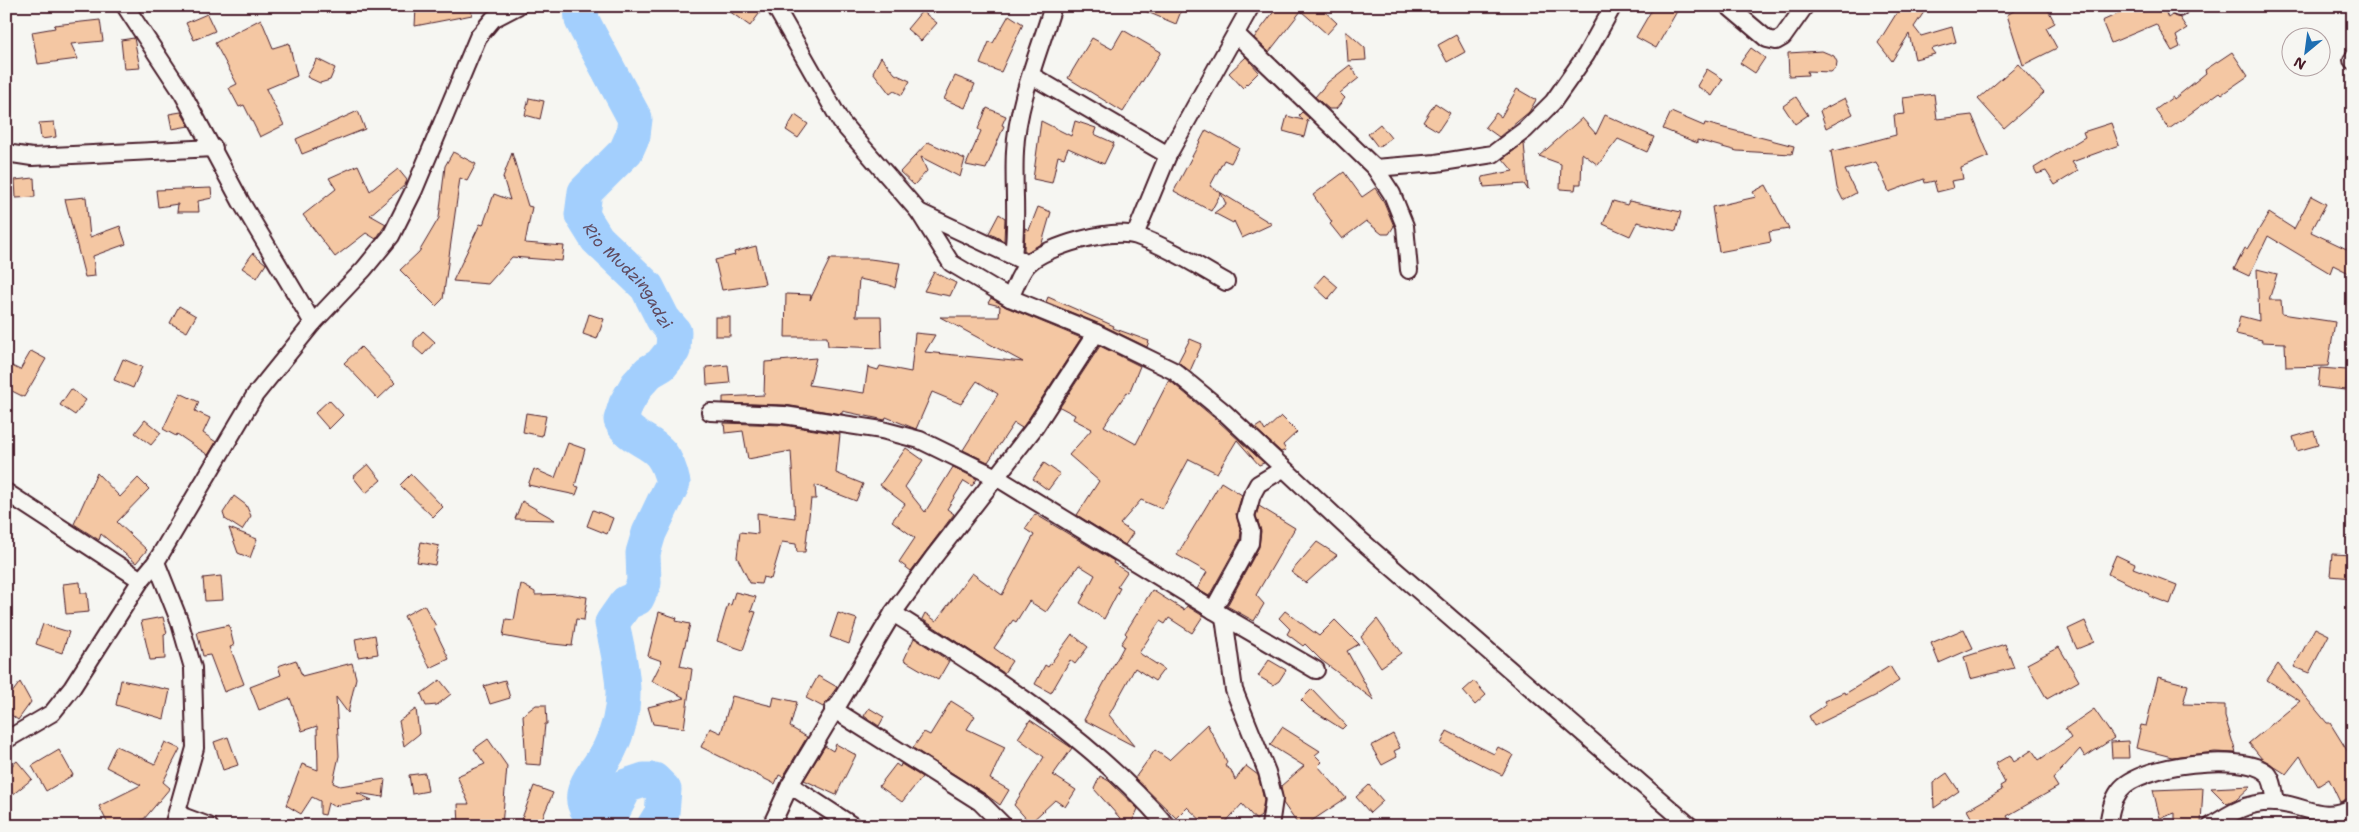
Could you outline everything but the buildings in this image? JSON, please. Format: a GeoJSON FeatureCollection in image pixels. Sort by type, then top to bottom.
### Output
{"type":"FeatureCollection","features":[{"type":"Feature","properties":{"kind":"street"},"geometry":{"type":"LineString","coordinates":[[125,6],[183,94],[214,148],[241,202],[313,323]]}},
{"type":"Feature","properties":{"kind":"street"},"geometry":{"type":"LineString","coordinates":[[6,740],[52,713],[72,688],[141,580],[156,562],[255,395],[313,323],[364,269],[391,236],[414,190],[478,37],[493,19],[518,6]]}},
{"type":"Feature","properties":{"kind":"street"},"geometry":{"type":"LineString","coordinates":[[775,6],[841,122],[919,212],[951,262],[1010,298],[1096,333],[1174,370],[1225,413],[1370,548],[1690,826]]}},
{"type":"Feature","properties":{"kind":"street"},"geometry":{"type":"LineString","coordinates":[[1012,255],[1016,234],[1015,151],[1020,113],[1053,6]]}},
{"type":"Feature","properties":{"kind":"street"},"geometry":{"type":"LineString","coordinates":[[1135,235],[1168,156],[1251,6]]}},
{"type":"Feature","properties":{"kind":"street"},"geometry":{"type":"LineString","coordinates":[[1375,168],[1436,163],[1493,154],[1525,130],[1553,102],[1586,55],[1613,6]]}},
{"type":"Feature","properties":{"kind":"street"},"geometry":{"type":"LineString","coordinates":[[1728,6],[1767,39],[1776,41],[1783,37],[1805,6]]}},
{"type":"Feature","properties":{"kind":"street"},"geometry":{"type":"LineString","coordinates":[[1236,34],[1375,168],[1392,194],[1405,226],[1409,270]]}},
{"type":"Feature","properties":{"kind":"street"},"geometry":{"type":"LineString","coordinates":[[1032,76],[1168,156]]}},
{"type":"Feature","properties":{"kind":"street"},"geometry":{"type":"LineString","coordinates":[[6,153],[32,157],[214,148]]}},
{"type":"Feature","properties":{"kind":"street"},"geometry":{"type":"LineString","coordinates":[[919,212],[1028,264]]}},
{"type":"Feature","properties":{"kind":"street"},"geometry":{"type":"LineString","coordinates":[[1010,298],[1028,264],[1054,249],[1083,238],[1116,234],[1135,235],[1226,282]]}},
{"type":"Feature","properties":{"kind":"street"},"geometry":{"type":"LineString","coordinates":[[771,826],[790,785],[833,709],[893,613],[1035,427],[1096,333]]}},
{"type":"Feature","properties":{"kind":"street"},"geometry":{"type":"LineString","coordinates":[[710,412],[784,415],[882,430],[920,440],[996,477],[1219,614],[1316,670]]}},
{"type":"Feature","properties":{"kind":"street"},"geometry":{"type":"LineString","coordinates":[[1270,826],[1274,799],[1267,772],[1234,690],[1219,614],[1250,543],[1251,531],[1246,516],[1252,494],[1258,484],[1283,469]]}},
{"type":"Feature","properties":{"kind":"street"},"geometry":{"type":"LineString","coordinates":[[6,492],[141,580]]}},
{"type":"Feature","properties":{"kind":"street"},"geometry":{"type":"LineString","coordinates":[[156,562],[179,620],[193,668],[195,748],[175,820],[209,826]]}},
{"type":"Feature","properties":{"kind":"street"},"geometry":{"type":"LineString","coordinates":[[893,613],[984,670],[1058,723],[1142,797],[1167,826]]}},
{"type":"Feature","properties":{"kind":"street"},"geometry":{"type":"LineString","coordinates":[[833,709],[980,802],[1004,826]]}},
{"type":"Feature","properties":{"kind":"street"},"geometry":{"type":"LineString","coordinates":[[2108,826],[2111,805],[2121,788],[2137,776],[2169,766],[2209,763],[2254,767],[2267,773],[2272,782],[2276,802]]}},
{"type":"Feature","properties":{"kind":"street"},"geometry":{"type":"LineString","coordinates":[[790,785],[853,826]]}},
{"type":"Feature","properties":{"kind":"street"},"geometry":{"type":"LineString","coordinates":[[2211,826],[2236,810],[2276,802],[2331,820],[2353,807]]}},
{"type":"Feature","properties":{"kind":"waterway","name":"Rio Mudzingadzi"},"geometry":{"type":"LineString","coordinates":[[581,6],[582,20],[635,119],[633,135],[626,151],[585,192],[582,215],[597,239],[647,287],[663,319],[674,332],[673,350],[661,365],[649,372],[637,385],[626,404],[621,420],[629,431],[661,454],[673,483],[649,533],[643,553],[644,583],[637,598],[626,603],[612,623],[622,672],[623,702],[621,717],[609,750],[588,783],[584,794],[584,803],[593,816],[601,820],[611,815],[626,786],[644,780],[654,780],[664,790],[662,813],[654,826]]}}]}
